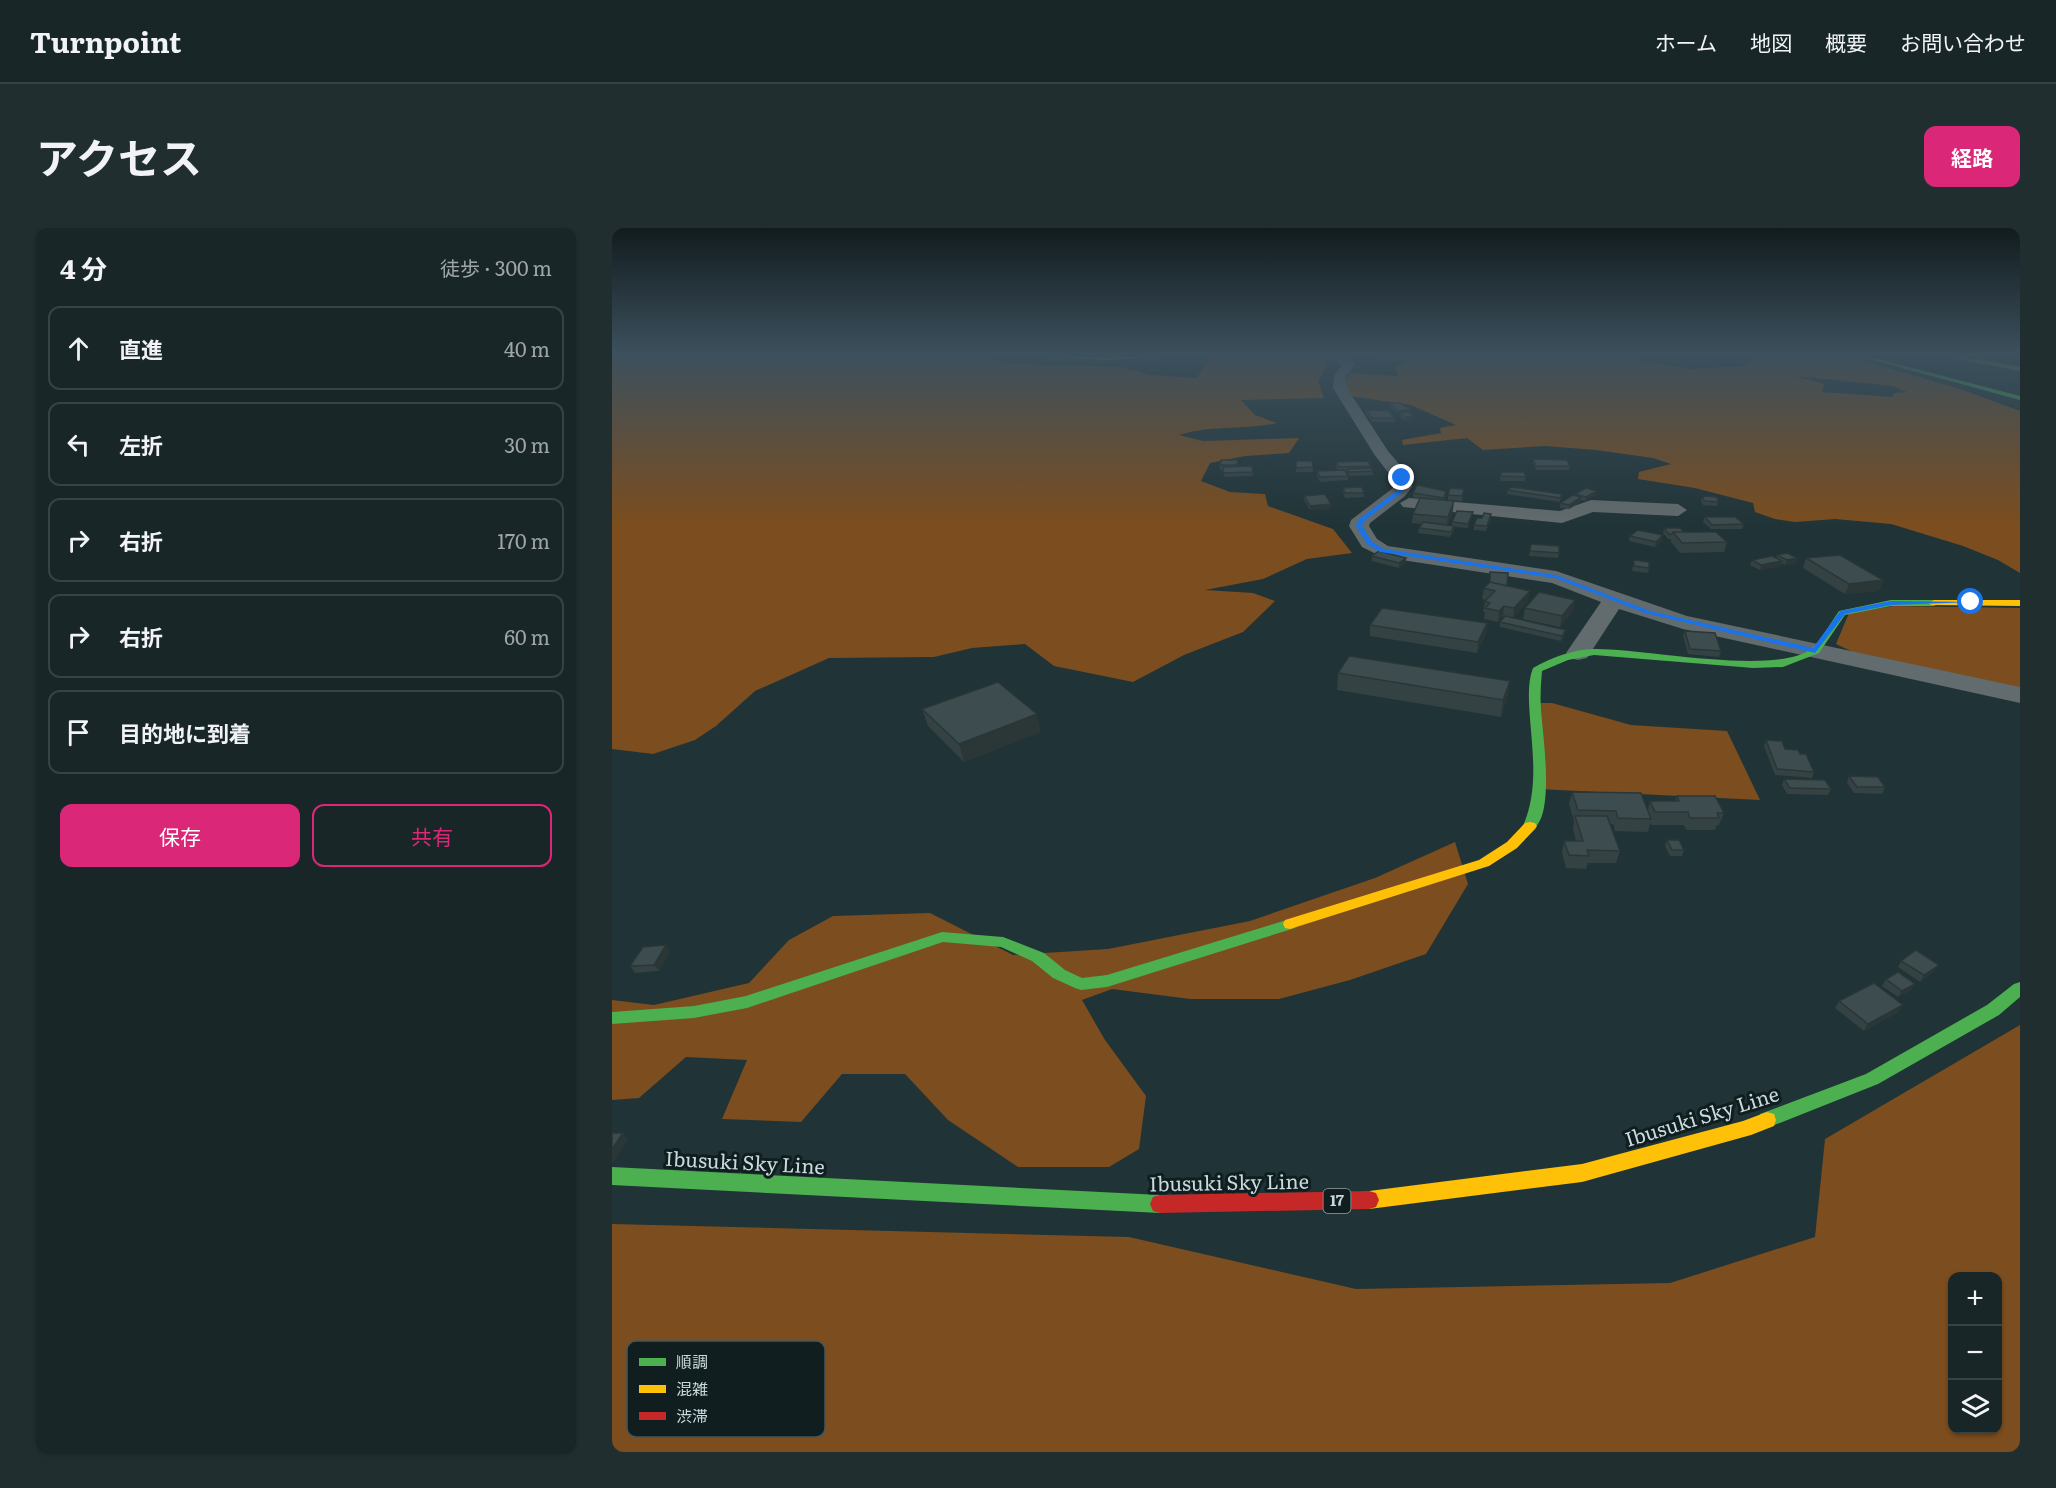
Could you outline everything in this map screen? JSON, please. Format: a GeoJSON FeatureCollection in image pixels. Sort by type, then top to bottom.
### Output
{"type":"FeatureCollection","features":[{"type":"Feature","properties":{"kind":"main road"},"geometry":{"type":"LineString","coordinates":[[612,1018],[694,1012],[747,1002],[942,937],[1003,942],[1038,957],[1059,974],[1081,984],[1107,981],[1484,863],[1512,845],[1533,823],[1539,796],[1539,767],[1531,705],[1537,670],[1552,661],[1578,653],[1753,665],[1783,664],[1815,651],[1842,613],[1866,606],[1891,603],[2020,603]]}},
{"type":"Feature","properties":{"kind":"main road","name":"Ibusuki Sky Line"},"geometry":{"type":"LineString","coordinates":[[612,1176],[1174,1205],[1370,1200],[1582,1173],[1744,1129],[1872,1079],[1993,1010],[2020,988]]}},
{"type":"Feature","properties":{"kind":"street"},"geometry":{"type":"LineString","coordinates":[[1355,412],[1382,454],[1402,478],[1403,487],[1390,501],[1361,520],[1359,526],[1369,543],[1382,551],[1556,577],[1683,622],[2020,695]]}},
{"type":"Feature","properties":{"kind":"street"},"geometry":{"type":"LineString","coordinates":[[1390,501],[1562,517],[1591,506],[1678,510]]}},
{"type":"Feature","properties":{"kind":"street"},"geometry":{"type":"LineString","coordinates":[[1578,653],[1614,599]]}},
{"type":"Feature","properties":{"kind":"shaded area"},"geometry":{"type":"Polygon","coordinates":[[[612,412],[1252,412],[1277,423],[1203,430],[1179,435],[1203,441],[1299,438],[1289,453],[1245,456],[1210,463],[1201,481],[1230,492],[1265,494],[1268,506],[1333,529],[1352,553],[1307,559],[1263,579],[1205,590],[1253,593],[1275,601],[1243,632],[1184,655],[1133,682],[1054,666],[1025,644],[972,648],[934,657],[829,658],[755,691],[716,726],[695,740],[653,754],[612,749],[612,412]]]}},
{"type":"Feature","properties":{"kind":"shaded area"},"geometry":{"type":"Polygon","coordinates":[[[1427,412],[2020,412],[2020,573],[1998,560],[1963,546],[1891,524],[1835,519],[1795,522],[1775,519],[1755,512],[1753,503],[1695,488],[1638,479],[1639,472],[1671,464],[1653,458],[1545,446],[1483,450],[1467,438],[1403,445],[1402,440],[1441,433],[1440,428],[1456,425],[1427,412]]]}},
{"type":"Feature","properties":{"kind":"shaded area"},"geometry":{"type":"Polygon","coordinates":[[[1894,606],[2020,608],[2020,690],[1855,653],[1836,644],[1849,613],[1894,606]]]}},
{"type":"Feature","properties":{"kind":"shaded area"},"geometry":{"type":"Polygon","coordinates":[[[1531,703],[1552,703],[1631,725],[1727,731],[1760,800],[1538,789],[1531,703]]]}},
{"type":"Feature","properties":{"kind":"shaded area"},"geometry":{"type":"Polygon","coordinates":[[[1455,842],[1468,884],[1426,954],[1350,980],[1279,999],[1190,999],[1112,989],[1082,1000],[1105,1040],[1146,1096],[1139,1149],[1109,1167],[1018,1167],[948,1120],[905,1074],[842,1074],[801,1122],[722,1119],[747,1060],[686,1057],[639,1098],[612,1100],[612,1000],[654,1005],[749,983],[789,940],[833,916],[930,913],[1013,955],[1108,949],[1250,921],[1375,878],[1455,842]]]}},
{"type":"Feature","properties":{"kind":"shaded area"},"geometry":{"type":"Polygon","coordinates":[[[2020,1025],[2020,1452],[612,1452],[612,1224],[1129,1237],[1356,1289],[1670,1283],[1815,1237],[1825,1139],[2020,1025]]]}},
{"type":"Feature","properties":{"kind":"building"},"geometry":{"type":"Polygon","coordinates":[[[1368,412],[1390,412],[1395,418],[1372,418],[1368,412]]]}},
{"type":"Feature","properties":{"kind":"building"},"geometry":{"type":"Polygon","coordinates":[[[1409,412],[1414,416],[1406,417],[1400,413],[1409,412]]]}},
{"type":"Feature","properties":{"kind":"building"},"geometry":{"type":"Polygon","coordinates":[[[1533,459],[1567,460],[1570,466],[1536,466],[1533,459]]]}},
{"type":"Feature","properties":{"kind":"building"},"geometry":{"type":"Polygon","coordinates":[[[1221,460],[1238,460],[1237,465],[1220,465],[1221,460]]]}},
{"type":"Feature","properties":{"kind":"building"},"geometry":{"type":"Polygon","coordinates":[[[1296,461],[1312,461],[1313,467],[1296,468],[1296,461]]]}},
{"type":"Feature","properties":{"kind":"building"},"geometry":{"type":"Polygon","coordinates":[[[1368,461],[1371,466],[1339,467],[1336,462],[1368,461]]]}},
{"type":"Feature","properties":{"kind":"building"},"geometry":{"type":"Polygon","coordinates":[[[1252,466],[1253,472],[1223,473],[1223,467],[1252,466]]]}},
{"type":"Feature","properties":{"kind":"building"},"geometry":{"type":"Polygon","coordinates":[[[1371,468],[1373,471],[1349,472],[1348,469],[1371,468]]]}},
{"type":"Feature","properties":{"kind":"building"},"geometry":{"type":"Polygon","coordinates":[[[1345,470],[1348,476],[1320,477],[1317,471],[1345,470]]]}},
{"type":"Feature","properties":{"kind":"building"},"geometry":{"type":"Polygon","coordinates":[[[1500,472],[1524,472],[1526,477],[1502,476],[1500,472]]]}},
{"type":"Feature","properties":{"kind":"building"},"geometry":{"type":"Polygon","coordinates":[[[1417,485],[1446,491],[1444,498],[1413,493],[1417,485]]]}},
{"type":"Feature","properties":{"kind":"building"},"geometry":{"type":"Polygon","coordinates":[[[1362,487],[1364,493],[1345,493],[1343,488],[1362,487]]]}},
{"type":"Feature","properties":{"kind":"building"},"geometry":{"type":"Polygon","coordinates":[[[1511,487],[1562,494],[1560,498],[1508,490],[1511,487]]]}},
{"type":"Feature","properties":{"kind":"building"},"geometry":{"type":"Polygon","coordinates":[[[1450,488],[1464,489],[1462,496],[1448,495],[1450,488]]]}},
{"type":"Feature","properties":{"kind":"building"},"geometry":{"type":"Polygon","coordinates":[[[1586,488],[1597,491],[1586,497],[1575,494],[1586,488]]]}},
{"type":"Feature","properties":{"kind":"building"},"geometry":{"type":"Polygon","coordinates":[[[1325,494],[1331,504],[1310,506],[1304,496],[1325,494]]]}},
{"type":"Feature","properties":{"kind":"building"},"geometry":{"type":"Polygon","coordinates":[[[1573,495],[1581,497],[1569,505],[1560,503],[1573,495]]]}},
{"type":"Feature","properties":{"kind":"building"},"geometry":{"type":"Polygon","coordinates":[[[1703,496],[1717,497],[1718,502],[1704,501],[1703,496]]]}},
{"type":"Feature","properties":{"kind":"building"},"geometry":{"type":"Polygon","coordinates":[[[1420,498],[1454,501],[1448,517],[1413,514],[1420,498]]]}},
{"type":"Feature","properties":{"kind":"building"},"geometry":{"type":"Polygon","coordinates":[[[1457,511],[1473,512],[1468,524],[1452,522],[1457,511]]]}},
{"type":"Feature","properties":{"kind":"building"},"geometry":{"type":"Polygon","coordinates":[[[1484,513],[1491,514],[1487,526],[1474,525],[1477,518],[1482,518],[1484,513]]]}},
{"type":"Feature","properties":{"kind":"building"},"geometry":{"type":"Polygon","coordinates":[[[1705,517],[1735,517],[1744,524],[1712,525],[1705,517]]]}},
{"type":"Feature","properties":{"kind":"building"},"geometry":{"type":"Polygon","coordinates":[[[1423,522],[1454,526],[1451,532],[1419,528],[1423,522]]]}},
{"type":"Feature","properties":{"kind":"building"},"geometry":{"type":"Polygon","coordinates":[[[1664,528],[1680,528],[1684,532],[1669,534],[1664,528]]]}},
{"type":"Feature","properties":{"kind":"building"},"geometry":{"type":"Polygon","coordinates":[[[1638,530],[1663,535],[1656,542],[1630,536],[1638,530]]]}},
{"type":"Feature","properties":{"kind":"building"},"geometry":{"type":"Polygon","coordinates":[[[1673,532],[1716,532],[1727,542],[1682,543],[1673,532]]]}},
{"type":"Feature","properties":{"kind":"building"},"geometry":{"type":"Polygon","coordinates":[[[1531,544],[1559,546],[1559,553],[1530,551],[1531,544]]]}},
{"type":"Feature","properties":{"kind":"building"},"geometry":{"type":"Polygon","coordinates":[[[1379,551],[1406,558],[1399,563],[1372,556],[1379,551]]]}},
{"type":"Feature","properties":{"kind":"building"},"geometry":{"type":"Polygon","coordinates":[[[1787,553],[1797,558],[1787,560],[1777,555],[1787,553]]]}},
{"type":"Feature","properties":{"kind":"building"},"geometry":{"type":"Polygon","coordinates":[[[1840,555],[1883,580],[1849,584],[1806,558],[1840,555]]]}},
{"type":"Feature","properties":{"kind":"building"},"geometry":{"type":"Polygon","coordinates":[[[1772,556],[1782,561],[1761,565],[1752,560],[1772,556]]]}},
{"type":"Feature","properties":{"kind":"building"},"geometry":{"type":"Polygon","coordinates":[[[1634,560],[1649,562],[1649,568],[1634,566],[1634,560]]]}},
{"type":"Feature","properties":{"kind":"building"},"geometry":{"type":"Polygon","coordinates":[[[1490,572],[1508,573],[1507,586],[1490,582],[1490,572]]]}},
{"type":"Feature","properties":{"kind":"building"},"geometry":{"type":"Polygon","coordinates":[[[1490,582],[1530,591],[1514,608],[1504,606],[1499,611],[1485,608],[1490,603],[1485,601],[1495,591],[1484,588],[1490,582]]]}},
{"type":"Feature","properties":{"kind":"building"},"geometry":{"type":"Polygon","coordinates":[[[1539,592],[1575,600],[1562,616],[1525,608],[1539,592]]]}},
{"type":"Feature","properties":{"kind":"building"},"geometry":{"type":"Polygon","coordinates":[[[1382,608],[1487,623],[1478,642],[1370,625],[1382,608]]]}},
{"type":"Feature","properties":{"kind":"building"},"geometry":{"type":"Polygon","coordinates":[[[1505,616],[1566,630],[1562,636],[1500,622],[1505,616]]]}},
{"type":"Feature","properties":{"kind":"building"},"geometry":{"type":"Polygon","coordinates":[[[1685,631],[1715,633],[1721,651],[1690,649],[1685,631]]]}},
{"type":"Feature","properties":{"kind":"building"},"geometry":{"type":"Polygon","coordinates":[[[1349,656],[1510,681],[1503,700],[1338,673],[1349,656]]]}},
{"type":"Feature","properties":{"kind":"building"},"geometry":{"type":"Polygon","coordinates":[[[998,682],[1037,714],[959,744],[922,709],[998,682]]]}},
{"type":"Feature","properties":{"kind":"building"},"geometry":{"type":"Polygon","coordinates":[[[1766,740],[1782,741],[1785,749],[1798,750],[1800,754],[1806,754],[1814,772],[1777,769],[1766,740]]]}},
{"type":"Feature","properties":{"kind":"building"},"geometry":{"type":"Polygon","coordinates":[[[1849,776],[1878,777],[1885,787],[1857,787],[1849,776]]]}},
{"type":"Feature","properties":{"kind":"building"},"geometry":{"type":"Polygon","coordinates":[[[1784,779],[1825,780],[1831,789],[1790,788],[1784,779]]]}},
{"type":"Feature","properties":{"kind":"building"},"geometry":{"type":"Polygon","coordinates":[[[1572,792],[1641,793],[1651,819],[1618,818],[1616,811],[1578,810],[1572,792]]]}},
{"type":"Feature","properties":{"kind":"building"},"geometry":{"type":"Polygon","coordinates":[[[1677,796],[1715,796],[1724,813],[1717,813],[1719,818],[1690,818],[1688,812],[1655,812],[1650,801],[1679,801],[1677,796]]]}},
{"type":"Feature","properties":{"kind":"building"},"geometry":{"type":"Polygon","coordinates":[[[1575,816],[1607,816],[1620,851],[1587,850],[1589,856],[1569,855],[1564,841],[1583,841],[1575,816]]]}},
{"type":"Feature","properties":{"kind":"building"},"geometry":{"type":"Polygon","coordinates":[[[1667,840],[1679,840],[1684,850],[1672,850],[1667,840]]]}},
{"type":"Feature","properties":{"kind":"building"},"geometry":{"type":"Polygon","coordinates":[[[666,945],[654,965],[630,966],[643,947],[666,945]]]}},
{"type":"Feature","properties":{"kind":"building"},"geometry":{"type":"Polygon","coordinates":[[[1916,950],[1939,965],[1924,975],[1901,961],[1916,950]]]}},
{"type":"Feature","properties":{"kind":"building"},"geometry":{"type":"Polygon","coordinates":[[[1898,972],[1915,984],[1902,991],[1886,979],[1898,972]]]}},
{"type":"Feature","properties":{"kind":"building"},"geometry":{"type":"Polygon","coordinates":[[[1874,983],[1903,1005],[1868,1024],[1839,1001],[1874,983]]]}},
{"type":"Feature","properties":{"kind":"building"},"geometry":{"type":"Polygon","coordinates":[[[612,1133],[623,1133],[612,1149],[612,1133]]]}},
{"type":"Feature","properties":{"kind":"traffic: fast"},"geometry":{"type":"LineString","coordinates":[[1530,826],[1537,809],[1540,791],[1535,689],[1537,670],[1544,666],[1564,658],[1594,652],[1753,665],[1783,664],[1815,651],[1842,613],[1891,603],[1934,603]]}},
{"type":"Feature","properties":{"kind":"traffic: fast"},"geometry":{"type":"LineString","coordinates":[[612,1018],[694,1012],[747,1002],[942,937],[1003,942],[1038,957],[1059,974],[1081,984],[1107,981],[1290,924]]}},
{"type":"Feature","properties":{"kind":"traffic: fast"},"geometry":{"type":"LineString","coordinates":[[1767,1120],[1872,1079],[1993,1010],[2020,988]]}},
{"type":"Feature","properties":{"kind":"traffic: fast"},"geometry":{"type":"LineString","coordinates":[[612,1176],[1160,1204]]}},
{"type":"Feature","properties":{"kind":"traffic: slow"},"geometry":{"type":"LineString","coordinates":[[1934,603],[2020,603]]}},
{"type":"Feature","properties":{"kind":"traffic: slow"},"geometry":{"type":"LineString","coordinates":[[1290,924],[1484,863],[1512,845],[1530,826]]}},
{"type":"Feature","properties":{"kind":"traffic: slow"},"geometry":{"type":"LineString","coordinates":[[1369,1200],[1582,1173],[1744,1129],[1767,1120]]}},
{"type":"Feature","properties":{"kind":"traffic: jam"},"geometry":{"type":"LineString","coordinates":[[1160,1204],[1369,1200]]}},
{"type":"Feature","properties":{"kind":"route"},"geometry":{"type":"LineString","coordinates":[[1402,478],[1403,487],[1399,492],[1390,501],[1361,520],[1359,526],[1369,543],[1382,551],[1556,577],[1648,612],[1683,622],[1815,651],[1842,613],[1866,606],[1891,603],[1971,602]]}}]}
